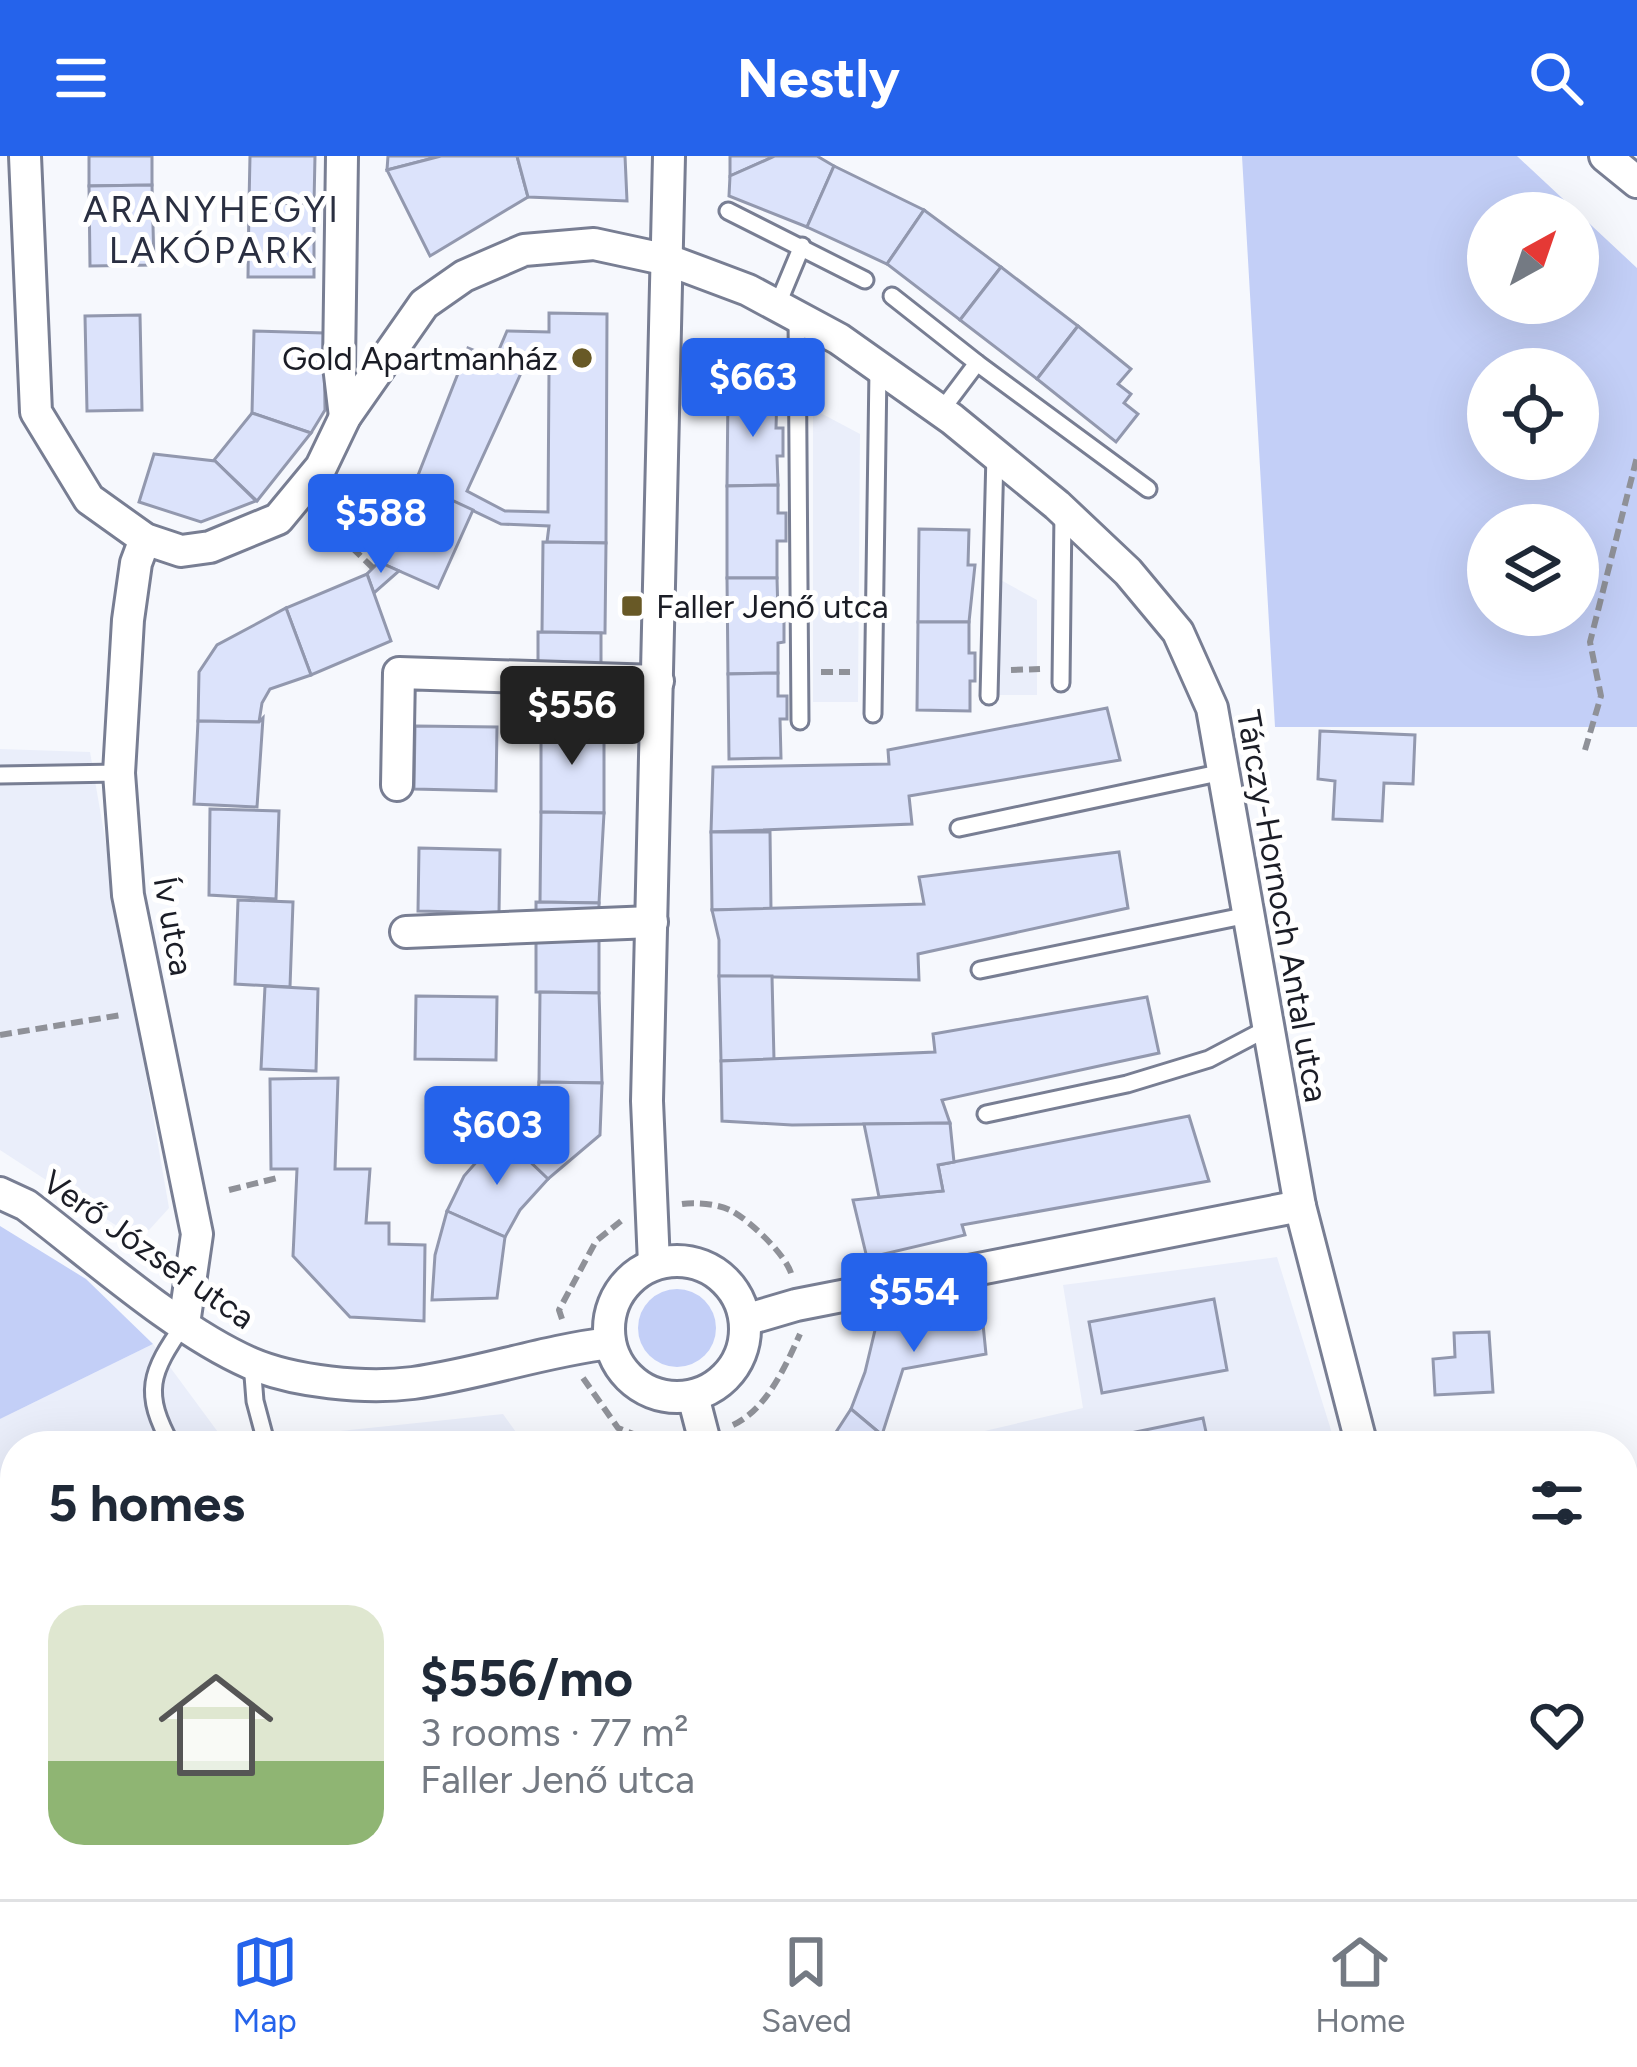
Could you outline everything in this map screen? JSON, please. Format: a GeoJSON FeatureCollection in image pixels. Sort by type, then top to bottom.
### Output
{"type":"FeatureCollection","features":[{"type":"Feature","properties":{"kind":"street"},"geometry":{"type":"LineString","coordinates":[[25,156],[14,278],[36,412],[89,500],[145,539]]}},
{"type":"Feature","properties":{"kind":"street"},"geometry":{"type":"LineString","coordinates":[[342,156],[340,366],[345,417]]}},
{"type":"Feature","properties":{"kind":"street"},"geometry":{"type":"LineString","coordinates":[[654,1264],[647,1101],[669,156]]}},
{"type":"Feature","properties":{"kind":"street"},"geometry":{"type":"LineString","coordinates":[[1605,156],[1637,182]]}},
{"type":"Feature","properties":{"kind":"street","name":"Tárczy-Hornoch Antal utca"},"geometry":{"type":"LineString","coordinates":[[145,539],[181,551],[210,547],[278,519],[321,467],[345,417],[424,304],[464,276],[524,250],[594,244],[668,260],[748,290],[878,366],[941,411],[1063,511],[1128,572],[1178,632],[1212,708],[1300,1206],[1358,1431]]}},
{"type":"Feature","properties":{"kind":"street","name":"Ív utca"},"geometry":{"type":"LineString","coordinates":[[145,539],[136,563],[128,620],[119,773],[128,896],[196,1234],[184,1324]]}},
{"type":"Feature","properties":{"kind":"street"},"geometry":{"type":"LineString","coordinates":[[397,784],[399,674],[658,681]]}},
{"type":"Feature","properties":{"kind":"street"},"geometry":{"type":"LineString","coordinates":[[406,932],[652,922]]}},
{"type":"Feature","properties":{"kind":"street","name":"Verő József utca"},"geometry":{"type":"LineString","coordinates":[[0,1193],[26,1205],[184,1324],[252,1364],[336,1383],[410,1383],[610,1343]]}},
{"type":"Feature","properties":{"kind":"street"},"geometry":{"type":"LineString","coordinates":[[745,1320],[796,1304],[1300,1206]]}},
{"type":"Feature","properties":{"kind":"street"},"geometry":{"type":"LineString","coordinates":[[674,1260],[713,1270],[740,1300],[745,1320],[739,1359],[727,1376],[693,1396],[650,1392],[617,1363],[610,1343],[613,1304],[637,1273],[674,1260]]}},
{"type":"Feature","properties":{"kind":"street"},"geometry":{"type":"LineString","coordinates":[[693,1396],[702,1431]]}},
{"type":"Feature","properties":{"kind":"lane"},"geometry":{"type":"LineString","coordinates":[[728,211],[865,280]]}},
{"type":"Feature","properties":{"kind":"lane"},"geometry":{"type":"LineString","coordinates":[[800,722],[787,311],[802,246]]}},
{"type":"Feature","properties":{"kind":"lane"},"geometry":{"type":"LineString","coordinates":[[892,296],[1148,490]]}},
{"type":"Feature","properties":{"kind":"lane"},"geometry":{"type":"LineString","coordinates":[[941,411],[977,363]]}},
{"type":"Feature","properties":{"kind":"lane"},"geometry":{"type":"LineString","coordinates":[[872,715],[878,366]]}},
{"type":"Feature","properties":{"kind":"lane"},"geometry":{"type":"LineString","coordinates":[[989,696],[995,454]]}},
{"type":"Feature","properties":{"kind":"lane"},"geometry":{"type":"LineString","coordinates":[[1061,675],[1063,511]]}},
{"type":"Feature","properties":{"kind":"lane"},"geometry":{"type":"LineString","coordinates":[[959,829],[1223,772]]}},
{"type":"Feature","properties":{"kind":"lane"},"geometry":{"type":"LineString","coordinates":[[0,775],[119,773]]}},
{"type":"Feature","properties":{"kind":"lane"},"geometry":{"type":"LineString","coordinates":[[980,970],[1248,915]]}},
{"type":"Feature","properties":{"kind":"lane"},"geometry":{"type":"LineString","coordinates":[[986,1114],[1127,1084],[1209,1059],[1269,1028]]}},
{"type":"Feature","properties":{"kind":"lane"},"geometry":{"type":"LineString","coordinates":[[165,1431],[151,1398],[152,1378],[184,1324]]}},
{"type":"Feature","properties":{"kind":"lane"},"geometry":{"type":"LineString","coordinates":[[252,1364],[263,1431]]}},
{"type":"Feature","properties":{"kind":"path"},"geometry":{"type":"LineString","coordinates":[[1585,750],[1601,696],[1590,642],[1637,458]]}},
{"type":"Feature","properties":{"kind":"path"},"geometry":{"type":"LineString","coordinates":[[339,535],[373,568]]}},
{"type":"Feature","properties":{"kind":"path"},"geometry":{"type":"LineString","coordinates":[[990,670],[1061,675]]}},
{"type":"Feature","properties":{"kind":"path"},"geometry":{"type":"LineString","coordinates":[[799,671],[873,672]]}},
{"type":"Feature","properties":{"kind":"path"},"geometry":{"type":"LineString","coordinates":[[0,1035],[153,1010]]}},
{"type":"Feature","properties":{"kind":"path"},"geometry":{"type":"LineString","coordinates":[[229,1190],[278,1178]]}},
{"type":"Feature","properties":{"kind":"path"},"geometry":{"type":"LineString","coordinates":[[680,1205],[730,1210],[775,1247],[790,1267],[793,1281]]}},
{"type":"Feature","properties":{"kind":"path"},"geometry":{"type":"LineString","coordinates":[[562,1319],[559,1310],[596,1241],[627,1217]]}},
{"type":"Feature","properties":{"kind":"path"},"geometry":{"type":"LineString","coordinates":[[733,1425],[748,1418],[775,1384],[800,1335],[800,1320]]}},
{"type":"Feature","properties":{"kind":"path"},"geometry":{"type":"LineString","coordinates":[[585,1383],[618,1428],[626,1431]]}},
{"type":"Feature","properties":{"kind":"shaded area"},"geometry":{"type":"Polygon","coordinates":[[[1242,156],[1517,156],[1556,192],[1467,192],[1467,324],[1599,324],[1599,233],[1637,268],[1637,727],[1275,727],[1242,156]]]}},
{"type":"Feature","properties":{"kind":"shaded area"},"geometry":{"type":"Polygon","coordinates":[[[813,409],[860,434],[858,702],[813,702],[813,409]]]}},
{"type":"Feature","properties":{"kind":"shaded area"},"geometry":{"type":"Polygon","coordinates":[[[999,579],[1037,600],[1037,695],[998,695],[999,579]]]}},
{"type":"Feature","properties":{"kind":"shaded area"},"geometry":{"type":"Polygon","coordinates":[[[0,749],[90,752],[169,1208],[149,1230],[117,1226],[0,1150],[0,749]]]}},
{"type":"Feature","properties":{"kind":"shaded area"},"geometry":{"type":"Polygon","coordinates":[[[0,1226],[86,1279],[153,1344],[0,1419],[0,1226]]]}},
{"type":"Feature","properties":{"kind":"shaded area"},"geometry":{"type":"Polygon","coordinates":[[[1277,1257],[1331,1431],[984,1431],[1083,1408],[1063,1285],[1277,1257]]]}},
{"type":"Feature","properties":{"kind":"shaded area"},"geometry":{"type":"Polygon","coordinates":[[[677,1289],[705,1300],[716,1328],[705,1356],[677,1367],[649,1356],[638,1328],[649,1300],[677,1289]]]}},
{"type":"Feature","properties":{"kind":"shaded area"},"geometry":{"type":"Polygon","coordinates":[[[153,1344],[217,1431],[0,1431],[0,1419],[153,1344]]]}},
{"type":"Feature","properties":{"kind":"shaded area"},"geometry":{"type":"Polygon","coordinates":[[[503,1414],[515,1431],[341,1431],[503,1414]]]}},
{"type":"Feature","properties":{"kind":"building"},"geometry":{"type":"Polygon","coordinates":[[[89,156],[152,156],[152,185],[89,186],[89,156]]]}},
{"type":"Feature","properties":{"kind":"building"},"geometry":{"type":"Polygon","coordinates":[[[250,156],[315,156],[314,204],[249,203],[250,156]]]}},
{"type":"Feature","properties":{"kind":"building"},"geometry":{"type":"Polygon","coordinates":[[[388,156],[441,156],[387,170],[388,156]]]}},
{"type":"Feature","properties":{"kind":"building"},"geometry":{"type":"Polygon","coordinates":[[[441,156],[517,156],[528,197],[430,256],[387,170],[441,156]]]}},
{"type":"Feature","properties":{"kind":"building"},"geometry":{"type":"Polygon","coordinates":[[[517,156],[625,156],[627,201],[528,197],[517,156]]]}},
{"type":"Feature","properties":{"kind":"building"},"geometry":{"type":"Polygon","coordinates":[[[730,156],[775,156],[730,176],[730,156]]]}},
{"type":"Feature","properties":{"kind":"building"},"geometry":{"type":"Polygon","coordinates":[[[775,156],[817,156],[834,166],[807,227],[729,196],[730,176],[775,156]]]}},
{"type":"Feature","properties":{"kind":"building"},"geometry":{"type":"Polygon","coordinates":[[[834,166],[924,210],[887,264],[807,227],[834,166]]]}},
{"type":"Feature","properties":{"kind":"building"},"geometry":{"type":"Polygon","coordinates":[[[152,185],[154,265],[90,266],[89,186],[152,185]]]}},
{"type":"Feature","properties":{"kind":"building"},"geometry":{"type":"Polygon","coordinates":[[[249,203],[314,204],[314,277],[248,277],[249,203]]]}},
{"type":"Feature","properties":{"kind":"building"},"geometry":{"type":"Polygon","coordinates":[[[924,210],[1001,267],[960,320],[887,264],[924,210]]]}},
{"type":"Feature","properties":{"kind":"building"},"geometry":{"type":"Polygon","coordinates":[[[1001,267],[1078,326],[1037,379],[960,320],[1001,267]]]}},
{"type":"Feature","properties":{"kind":"building"},"geometry":{"type":"Polygon","coordinates":[[[549,313],[607,314],[606,543],[547,542],[549,526],[501,524],[415,483],[468,348],[495,359],[507,331],[549,332],[549,313]],[[522,371],[467,491],[505,511],[548,512],[549,371],[522,371]]]}},
{"type":"Feature","properties":{"kind":"building"},"geometry":{"type":"Polygon","coordinates":[[[140,315],[142,410],[87,411],[85,316],[140,315]]]}},
{"type":"Feature","properties":{"kind":"building"},"geometry":{"type":"Polygon","coordinates":[[[1078,326],[1131,369],[1118,384],[1131,394],[1124,403],[1138,414],[1116,442],[1037,379],[1078,326]]]}},
{"type":"Feature","properties":{"kind":"building"},"geometry":{"type":"Polygon","coordinates":[[[254,331],[324,333],[325,410],[311,433],[252,413],[254,331]]]}},
{"type":"Feature","properties":{"kind":"building"},"geometry":{"type":"Polygon","coordinates":[[[728,393],[777,394],[776,428],[783,428],[778,485],[727,486],[728,393]]]}},
{"type":"Feature","properties":{"kind":"building"},"geometry":{"type":"Polygon","coordinates":[[[252,413],[311,433],[257,501],[214,460],[252,413]]]}},
{"type":"Feature","properties":{"kind":"building"},"geometry":{"type":"Polygon","coordinates":[[[154,454],[215,461],[256,501],[201,522],[139,502],[154,454]]]}},
{"type":"Feature","properties":{"kind":"building"},"geometry":{"type":"Polygon","coordinates":[[[415,483],[473,510],[438,588],[379,562],[415,483]]]}},
{"type":"Feature","properties":{"kind":"building"},"geometry":{"type":"Polygon","coordinates":[[[778,485],[778,513],[786,513],[786,541],[777,541],[777,578],[727,578],[727,486],[778,485]]]}},
{"type":"Feature","properties":{"kind":"building"},"geometry":{"type":"Polygon","coordinates":[[[919,529],[969,530],[968,565],[975,565],[969,622],[918,622],[919,529]]]}},
{"type":"Feature","properties":{"kind":"building"},"geometry":{"type":"Polygon","coordinates":[[[543,542],[606,543],[605,633],[542,632],[543,542]]]}},
{"type":"Feature","properties":{"kind":"building"},"geometry":{"type":"Polygon","coordinates":[[[379,562],[399,571],[374,593],[367,574],[379,562]]]}},
{"type":"Feature","properties":{"kind":"building"},"geometry":{"type":"Polygon","coordinates":[[[367,574],[391,641],[311,675],[286,608],[367,574]]]}},
{"type":"Feature","properties":{"kind":"building"},"geometry":{"type":"Polygon","coordinates":[[[727,578],[777,578],[778,615],[784,615],[778,673],[728,674],[727,578]]]}},
{"type":"Feature","properties":{"kind":"building"},"geometry":{"type":"Polygon","coordinates":[[[286,608],[311,675],[270,689],[259,722],[198,721],[199,672],[217,645],[286,608]]]}},
{"type":"Feature","properties":{"kind":"building"},"geometry":{"type":"Polygon","coordinates":[[[918,622],[969,622],[969,653],[975,653],[970,711],[917,710],[918,622]]]}},
{"type":"Feature","properties":{"kind":"building"},"geometry":{"type":"Polygon","coordinates":[[[538,632],[601,633],[601,723],[538,722],[538,632]]]}},
{"type":"Feature","properties":{"kind":"building"},"geometry":{"type":"Polygon","coordinates":[[[778,673],[778,696],[787,696],[787,719],[780,719],[781,758],[729,759],[728,674],[778,673]]]}},
{"type":"Feature","properties":{"kind":"building"},"geometry":{"type":"Polygon","coordinates":[[[1107,708],[1120,760],[909,796],[912,824],[711,832],[713,767],[889,764],[888,750],[1107,708]]]}},
{"type":"Feature","properties":{"kind":"building"},"geometry":{"type":"Polygon","coordinates":[[[263,718],[257,807],[194,804],[198,721],[259,722],[263,718]]]}},
{"type":"Feature","properties":{"kind":"building"},"geometry":{"type":"Polygon","coordinates":[[[541,722],[604,723],[604,813],[541,812],[541,722]]]}},
{"type":"Feature","properties":{"kind":"building"},"geometry":{"type":"Polygon","coordinates":[[[415,726],[497,727],[496,791],[414,789],[415,726]]]}},
{"type":"Feature","properties":{"kind":"building"},"geometry":{"type":"Polygon","coordinates":[[[1320,731],[1415,735],[1413,784],[1384,783],[1382,821],[1333,819],[1335,781],[1318,779],[1320,731]]]}},
{"type":"Feature","properties":{"kind":"building"},"geometry":{"type":"Polygon","coordinates":[[[210,809],[279,811],[276,899],[209,895],[210,809]]]}},
{"type":"Feature","properties":{"kind":"building"},"geometry":{"type":"Polygon","coordinates":[[[541,812],[604,813],[599,903],[540,902],[541,812]]]}},
{"type":"Feature","properties":{"kind":"building"},"geometry":{"type":"Polygon","coordinates":[[[711,832],[770,832],[771,910],[712,910],[711,832]]]}},
{"type":"Feature","properties":{"kind":"building"},"geometry":{"type":"Polygon","coordinates":[[[419,848],[500,850],[499,913],[418,911],[419,848]]]}},
{"type":"Feature","properties":{"kind":"building"},"geometry":{"type":"Polygon","coordinates":[[[1119,852],[1128,908],[918,954],[919,980],[719,976],[719,940],[712,910],[924,904],[919,877],[1119,852]]]}},
{"type":"Feature","properties":{"kind":"building"},"geometry":{"type":"Polygon","coordinates":[[[238,900],[293,902],[290,987],[235,984],[238,900]]]}},
{"type":"Feature","properties":{"kind":"building"},"geometry":{"type":"Polygon","coordinates":[[[536,902],[599,903],[599,993],[536,992],[536,902]]]}},
{"type":"Feature","properties":{"kind":"building"},"geometry":{"type":"Polygon","coordinates":[[[719,976],[772,976],[774,1060],[721,1061],[719,976]]]}},
{"type":"Feature","properties":{"kind":"building"},"geometry":{"type":"Polygon","coordinates":[[[265,986],[318,989],[316,1071],[261,1069],[265,986]]]}},
{"type":"Feature","properties":{"kind":"building"},"geometry":{"type":"Polygon","coordinates":[[[540,992],[599,993],[602,1083],[539,1082],[540,992]]]}},
{"type":"Feature","properties":{"kind":"building"},"geometry":{"type":"Polygon","coordinates":[[[416,996],[497,997],[496,1060],[415,1059],[416,996]]]}},
{"type":"Feature","properties":{"kind":"building"},"geometry":{"type":"Polygon","coordinates":[[[1147,997],[1159,1053],[942,1100],[950,1123],[722,1121],[721,1061],[935,1052],[933,1034],[1147,997]]]}},
{"type":"Feature","properties":{"kind":"building"},"geometry":{"type":"Polygon","coordinates":[[[338,1078],[335,1169],[370,1169],[366,1223],[389,1223],[389,1244],[425,1245],[424,1321],[350,1317],[293,1256],[297,1169],[271,1169],[270,1079],[338,1078]]]}},
{"type":"Feature","properties":{"kind":"building"},"geometry":{"type":"Polygon","coordinates":[[[539,1082],[602,1083],[600,1135],[548,1179],[501,1134],[537,1106],[539,1082]]]}},
{"type":"Feature","properties":{"kind":"building"},"geometry":{"type":"Polygon","coordinates":[[[1189,1116],[1209,1181],[962,1225],[965,1235],[867,1258],[853,1200],[943,1191],[938,1165],[1189,1116]]]}},
{"type":"Feature","properties":{"kind":"building"},"geometry":{"type":"Polygon","coordinates":[[[950,1123],[954,1162],[938,1165],[943,1191],[879,1197],[864,1124],[950,1123]]]}},
{"type":"Feature","properties":{"kind":"building"},"geometry":{"type":"Polygon","coordinates":[[[501,1134],[548,1179],[520,1210],[505,1237],[447,1211],[464,1176],[501,1134]]]}},
{"type":"Feature","properties":{"kind":"building"},"geometry":{"type":"Polygon","coordinates":[[[447,1211],[505,1237],[497,1298],[432,1300],[435,1255],[447,1211]]]}},
{"type":"Feature","properties":{"kind":"building"},"geometry":{"type":"Polygon","coordinates":[[[1214,1299],[1227,1370],[1102,1393],[1089,1322],[1214,1299]]]}},
{"type":"Feature","properties":{"kind":"building"},"geometry":{"type":"Polygon","coordinates":[[[981,1304],[986,1354],[903,1369],[883,1431],[877,1431],[851,1409],[876,1326],[981,1304]]]}},
{"type":"Feature","properties":{"kind":"building"},"geometry":{"type":"Polygon","coordinates":[[[1489,1332],[1493,1392],[1435,1395],[1433,1359],[1455,1357],[1454,1333],[1489,1332]]]}},
{"type":"Feature","properties":{"kind":"building"},"geometry":{"type":"Polygon","coordinates":[[[851,1409],[877,1431],[837,1431],[851,1409]]]}},
{"type":"Feature","properties":{"kind":"building"},"geometry":{"type":"Polygon","coordinates":[[[1203,1418],[1206,1431],[1140,1431],[1203,1418]]]}},
{"type":"Feature","properties":{"kind":"place","name":"Gold Apartmanház"},"geometry":{"type":"Point","coordinates":[582,358]}},
{"type":"Feature","properties":{"kind":"place","name":"Faller Jenő utca"},"geometry":{"type":"Point","coordinates":[632,606]}},
{"type":"Feature","properties":{"kind":"district","name":"ARANYHEGYI LAKÓPARK"},"geometry":{"type":"Point","coordinates":[212,230]}}]}
